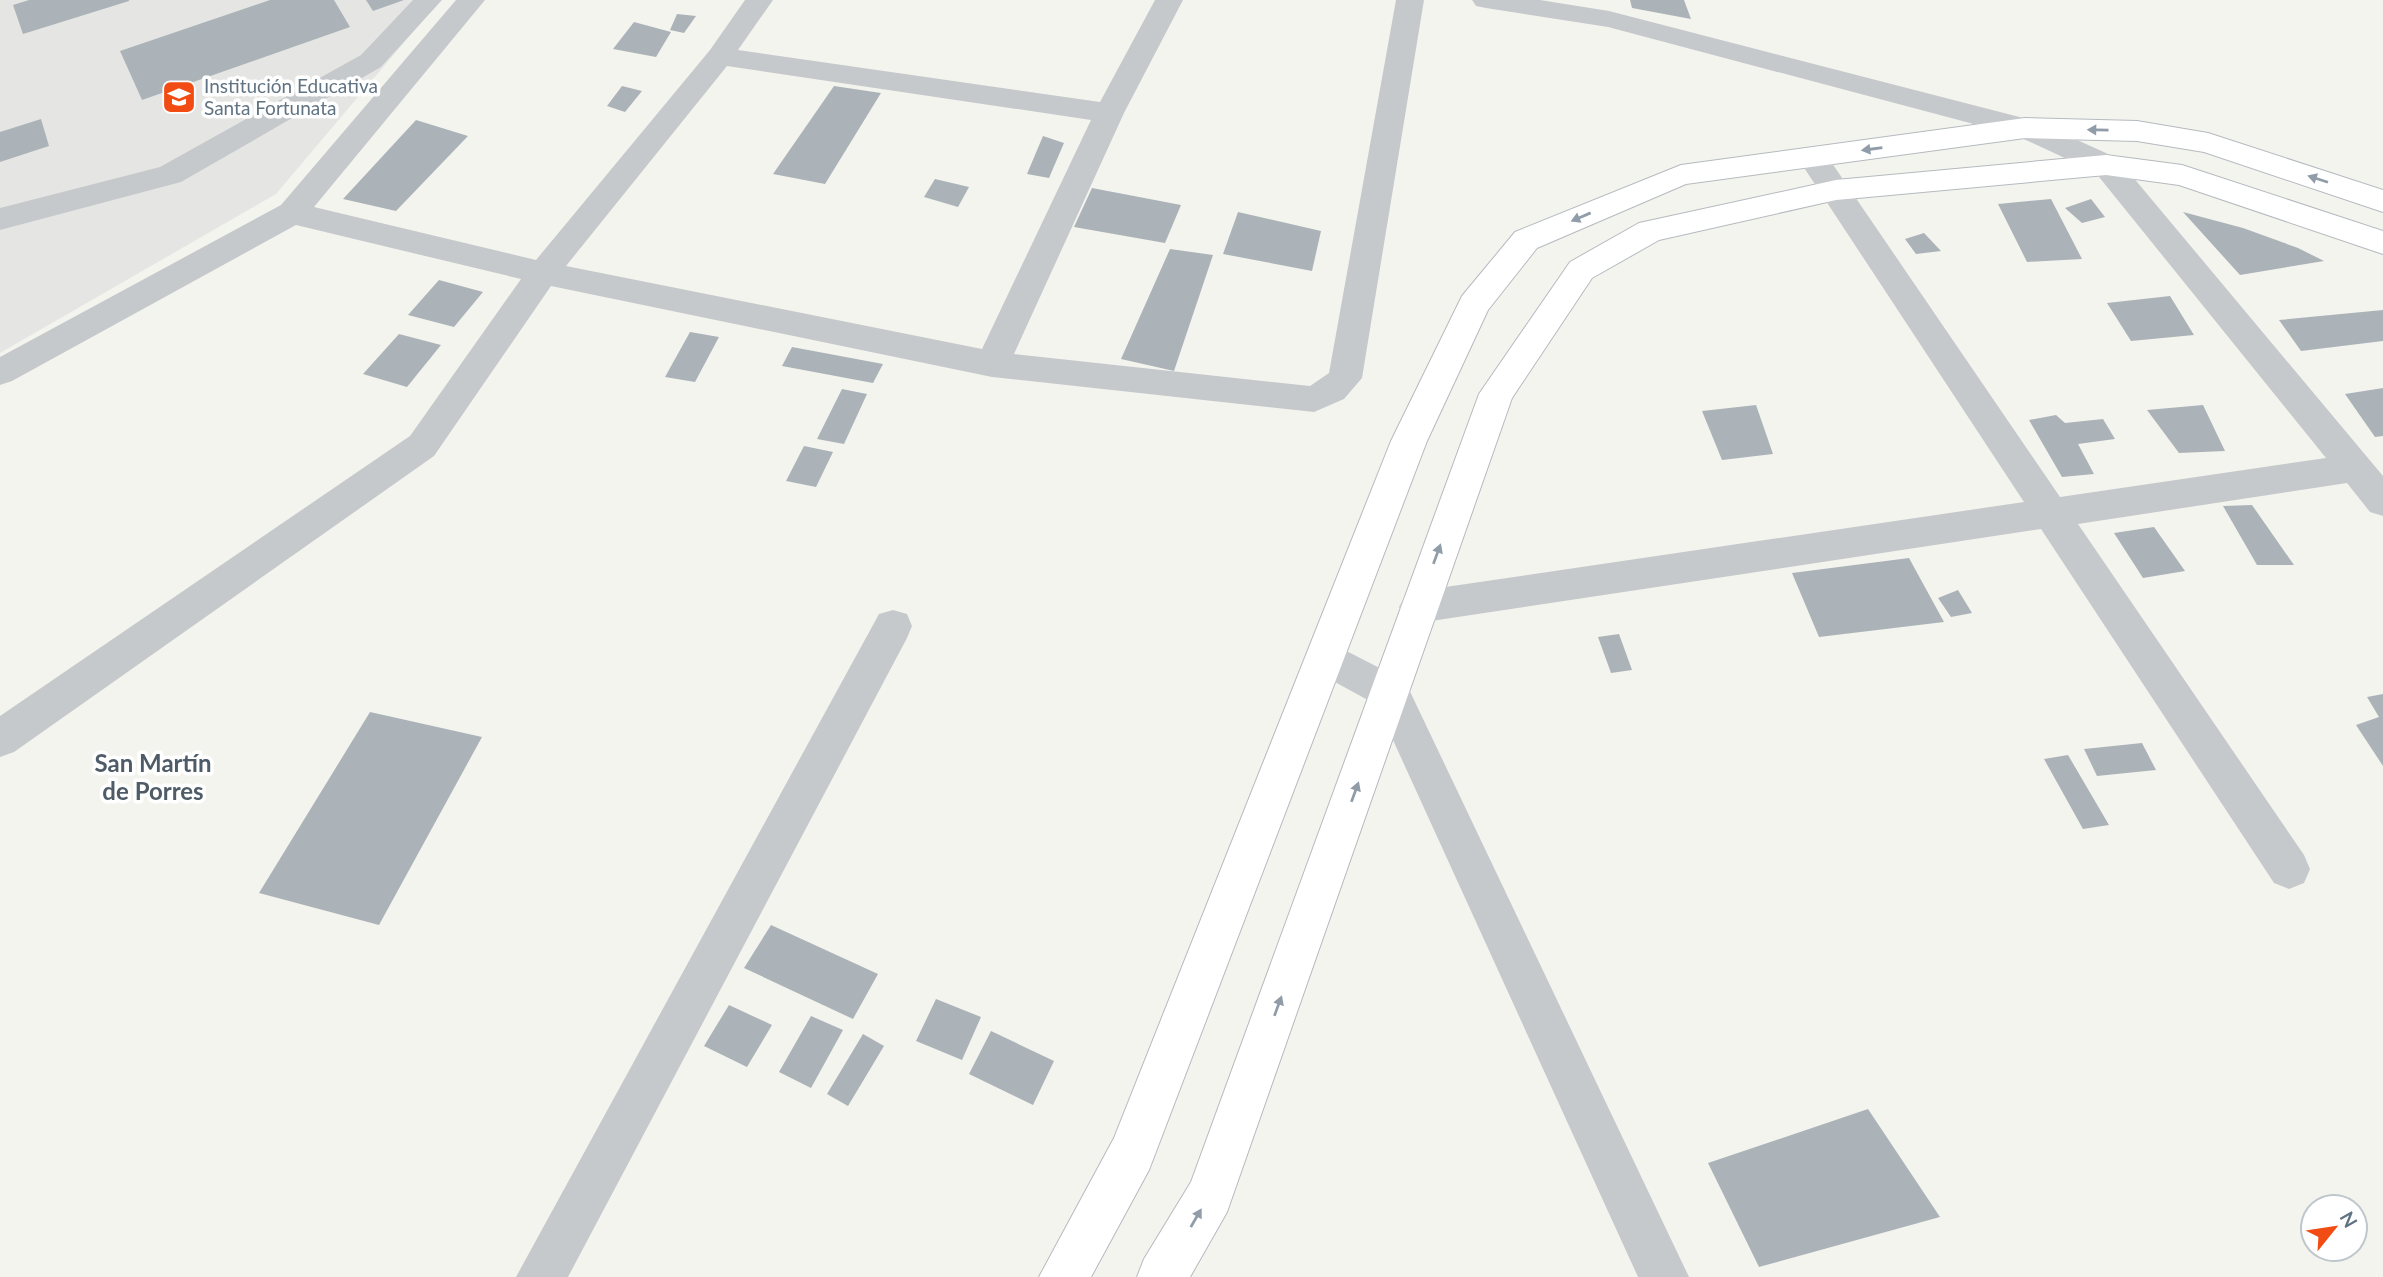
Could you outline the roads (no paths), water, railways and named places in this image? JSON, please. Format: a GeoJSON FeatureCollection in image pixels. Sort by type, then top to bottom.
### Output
{"type":"FeatureCollection","features":[{"type":"Feature","properties":{"kind":"main road"},"geometry":{"type":"LineString","coordinates":[[1064,1277],[1132,1153],[1409,441],[1474,304],[1527,240],[1681,175],[2025,128],[2137,131],[2208,143],[2383,201]]}},
{"type":"Feature","properties":{"kind":"main road"},"geometry":{"type":"LineString","coordinates":[[1162,1277],[1209,1195],[1391,694],[1418,607],[1496,394],[1581,270],[1650,232],[1836,190],[2106,165],[2182,175],[2383,243]]}},
{"type":"Feature","properties":{"kind":"main road"},"geometry":{"type":"LineString","coordinates":[[1617,202],[1650,232]]}},
{"type":"Feature","properties":{"kind":"street"},"geometry":{"type":"LineString","coordinates":[[0,219],[170,175],[371,61],[428,0]]}},
{"type":"Feature","properties":{"kind":"street"},"geometry":{"type":"LineString","coordinates":[[0,372],[292,213],[471,0]]}},
{"type":"Feature","properties":{"kind":"street"},"geometry":{"type":"LineString","coordinates":[[0,739],[422,446],[543,273],[720,56],[759,0]]}},
{"type":"Feature","properties":{"kind":"street"},"geometry":{"type":"LineString","coordinates":[[992,364],[1109,113],[1169,0]]}},
{"type":"Feature","properties":{"kind":"street"},"geometry":{"type":"LineString","coordinates":[[292,213],[543,273],[992,364],[1314,399],[1332,390],[1345,378],[1410,0]]}},
{"type":"Feature","properties":{"kind":"street"},"geometry":{"type":"LineString","coordinates":[[1486,0],[1606,10],[2025,128],[2106,165],[2383,502]]}},
{"type":"Feature","properties":{"kind":"street"},"geometry":{"type":"LineString","coordinates":[[720,56],[1109,113]]}},
{"type":"Feature","properties":{"kind":"street"},"geometry":{"type":"LineString","coordinates":[[1812,157],[2289,869]]}},
{"type":"Feature","properties":{"kind":"street"},"geometry":{"type":"LineString","coordinates":[[1418,607],[2354,468]]}},
{"type":"Feature","properties":{"kind":"street"},"geometry":{"type":"LineString","coordinates":[[541,1277],[893,626]]}},
{"type":"Feature","properties":{"kind":"street"},"geometry":{"type":"LineString","coordinates":[[1325,657],[1391,694],[1664,1277]]}},
{"type":"Feature","properties":{"kind":"place","name":"Institución Educativa Santa Fortunata"},"geometry":{"type":"Point","coordinates":[179,97]}},
{"type":"Feature","properties":{"kind":"district","name":"San Martín de Porres"},"geometry":{"type":"Point","coordinates":[153,778]}}]}
